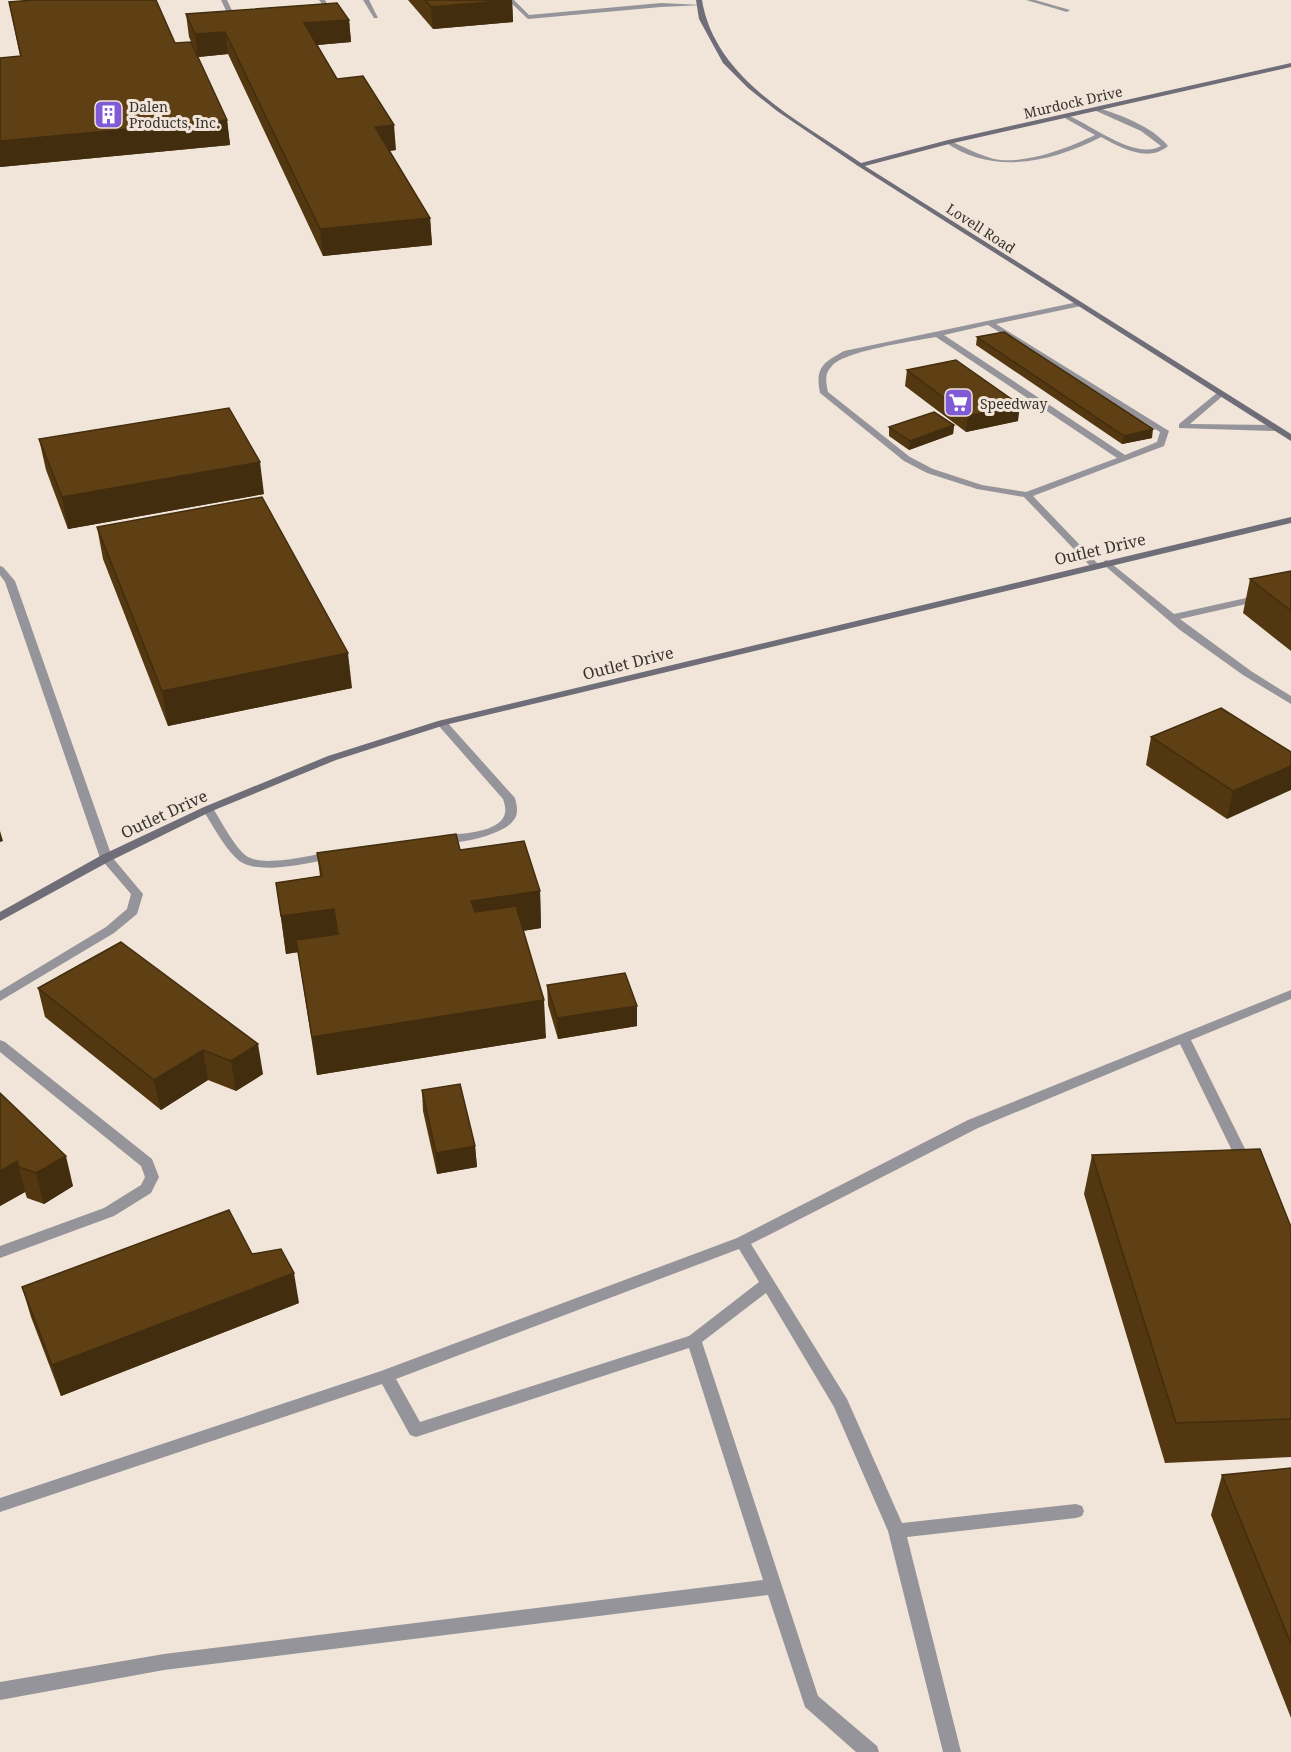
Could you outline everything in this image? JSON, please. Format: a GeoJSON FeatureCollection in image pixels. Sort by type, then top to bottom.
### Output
{"type":"FeatureCollection","features":[{"type":"Feature","properties":{"kind":"main road","name":"Lovell Road"},"geometry":{"type":"LineString","coordinates":[[700,3],[702,19],[711,39],[726,62],[750,87],[860,165],[1291,438]]}},
{"type":"Feature","properties":{"kind":"main road","name":"Murdock Drive"},"geometry":{"type":"LineString","coordinates":[[860,165],[948,142],[1291,65]]}},
{"type":"Feature","properties":{"kind":"main road","name":"Outlet Drive"},"geometry":{"type":"LineString","coordinates":[[0,917],[106,858],[208,809],[332,758],[442,723],[1291,520]]}},
{"type":"Feature","properties":{"kind":"lane"},"geometry":{"type":"LineString","coordinates":[[224,0],[235,24],[247,23]]}},
{"type":"Feature","properties":{"kind":"lane"},"geometry":{"type":"LineString","coordinates":[[322,0],[332,14],[326,16]]}},
{"type":"Feature","properties":{"kind":"lane"},"geometry":{"type":"LineString","coordinates":[[366,0],[376,17]]}},
{"type":"Feature","properties":{"kind":"lane"},"geometry":{"type":"LineString","coordinates":[[511,0],[528,17],[700,3]]}},
{"type":"Feature","properties":{"kind":"lane"},"geometry":{"type":"LineString","coordinates":[[1029,0],[1067,10]]}},
{"type":"Feature","properties":{"kind":"lane"},"geometry":{"type":"LineString","coordinates":[[1065,116],[1128,148],[1139,151],[1161,149],[1165,146],[1126,121],[1096,109]]}},
{"type":"Feature","properties":{"kind":"lane"},"geometry":{"type":"LineString","coordinates":[[948,142],[980,156],[1010,162],[1045,155],[1093,139],[1099,136],[1097,132]]}},
{"type":"Feature","properties":{"kind":"lane"},"geometry":{"type":"LineString","coordinates":[[1078,304],[847,353],[829,363],[820,378],[824,393],[907,459],[930,471],[980,487],[1027,495],[1161,444],[1165,431]]}},
{"type":"Feature","properties":{"kind":"lane"},"geometry":{"type":"LineString","coordinates":[[989,323],[1165,431],[1182,426],[1274,428]]}},
{"type":"Feature","properties":{"kind":"lane"},"geometry":{"type":"LineString","coordinates":[[937,334],[1124,458]]}},
{"type":"Feature","properties":{"kind":"lane"},"geometry":{"type":"LineString","coordinates":[[1182,426],[1221,394]]}},
{"type":"Feature","properties":{"kind":"lane"},"geometry":{"type":"LineString","coordinates":[[1027,495],[1095,566]]}},
{"type":"Feature","properties":{"kind":"lane"},"geometry":{"type":"LineString","coordinates":[[1107,563],[1168,615],[1247,673],[1291,700]]}},
{"type":"Feature","properties":{"kind":"lane"},"geometry":{"type":"LineString","coordinates":[[0,569],[10,581],[106,858],[137,894],[133,911],[110,930],[0,997]]}},
{"type":"Feature","properties":{"kind":"lane"},"geometry":{"type":"LineString","coordinates":[[1168,615],[1291,591]]}},
{"type":"Feature","properties":{"kind":"lane"},"geometry":{"type":"LineString","coordinates":[[431,841],[478,834],[504,825],[512,818],[514,808],[509,798],[442,723]]}},
{"type":"Feature","properties":{"kind":"lane"},"geometry":{"type":"LineString","coordinates":[[208,809],[243,858],[256,862],[291,861],[349,853]]}},
{"type":"Feature","properties":{"kind":"lane"},"geometry":{"type":"LineString","coordinates":[[0,1505],[386,1376],[742,1242],[973,1124],[1291,994]]}},
{"type":"Feature","properties":{"kind":"lane"},"geometry":{"type":"LineString","coordinates":[[1184,1038],[1250,1172]]}},
{"type":"Feature","properties":{"kind":"lane"},"geometry":{"type":"LineString","coordinates":[[0,1045],[147,1163],[152,1177],[146,1189],[109,1212],[0,1252]]}},
{"type":"Feature","properties":{"kind":"lane"},"geometry":{"type":"LineString","coordinates":[[742,1242],[841,1404],[897,1531],[952,1752]]}},
{"type":"Feature","properties":{"kind":"lane"},"geometry":{"type":"LineString","coordinates":[[386,1376],[416,1430],[694,1340],[767,1284]]}},
{"type":"Feature","properties":{"kind":"lane"},"geometry":{"type":"LineString","coordinates":[[694,1340],[811,1701],[870,1752]]}},
{"type":"Feature","properties":{"kind":"lane"},"geometry":{"type":"LineString","coordinates":[[897,1531],[1076,1511]]}},
{"type":"Feature","properties":{"kind":"lane"},"geometry":{"type":"LineString","coordinates":[[0,1690],[164,1662],[774,1586]]}},
{"type":"Feature","properties":{"kind":"building","name":"Dalen Products, Inc."},"geometry":{"type":"Polygon","coordinates":[[[156,0],[175,43],[191,42],[227,120],[0,141],[0,58],[21,56],[9,2],[156,0]]]}},
{"type":"Feature","properties":{"kind":"building"},"geometry":{"type":"Polygon","coordinates":[[[425,0],[512,0],[431,7],[425,0]]]}},
{"type":"Feature","properties":{"kind":"building"},"geometry":{"type":"Polygon","coordinates":[[[337,3],[349,20],[304,23],[337,79],[363,76],[394,125],[375,127],[430,218],[320,229],[225,32],[195,34],[186,14],[337,3]]]}},
{"type":"Feature","properties":{"kind":"building"},"geometry":{"type":"Polygon","coordinates":[[[1004,332],[1153,429],[1124,436],[977,337],[1004,332]]]}},
{"type":"Feature","properties":{"kind":"building"},"geometry":{"type":"Polygon","coordinates":[[[956,360],[1020,405],[968,416],[907,370],[956,360]]]}},
{"type":"Feature","properties":{"kind":"building"},"geometry":{"type":"Polygon","coordinates":[[[229,408],[260,462],[62,497],[39,439],[229,408]]]}},
{"type":"Feature","properties":{"kind":"building"},"geometry":{"type":"Polygon","coordinates":[[[934,412],[954,425],[910,441],[889,427],[934,412]]]}},
{"type":"Feature","properties":{"kind":"building"},"geometry":{"type":"Polygon","coordinates":[[[262,497],[348,653],[162,691],[97,527],[262,497]]]}},
{"type":"Feature","properties":{"kind":"building"},"geometry":{"type":"Polygon","coordinates":[[[1291,571],[1291,611],[1250,579],[1291,571]]]}},
{"type":"Feature","properties":{"kind":"building"},"geometry":{"type":"Polygon","coordinates":[[[1221,708],[1291,752],[1291,766],[1233,791],[1151,737],[1221,708]]]}},
{"type":"Feature","properties":{"kind":"building"},"geometry":{"type":"Polygon","coordinates":[[[456,834],[460,850],[524,841],[540,891],[471,901],[475,912],[516,906],[544,1000],[312,1037],[296,940],[338,934],[334,909],[281,916],[276,883],[322,876],[317,853],[456,834]]]}},
{"type":"Feature","properties":{"kind":"building"},"geometry":{"type":"Polygon","coordinates":[[[121,942],[258,1044],[231,1061],[203,1050],[154,1080],[38,988],[121,942]]]}},
{"type":"Feature","properties":{"kind":"building"},"geometry":{"type":"Polygon","coordinates":[[[625,973],[637,1006],[557,1018],[547,985],[625,973]]]}},
{"type":"Feature","properties":{"kind":"building"},"geometry":{"type":"Polygon","coordinates":[[[460,1084],[475,1146],[436,1153],[422,1090],[460,1084]]]}},
{"type":"Feature","properties":{"kind":"building"},"geometry":{"type":"Polygon","coordinates":[[[0,1093],[66,1156],[36,1173],[19,1167],[17,1161],[0,1171],[0,1093]]]}},
{"type":"Feature","properties":{"kind":"building"},"geometry":{"type":"Polygon","coordinates":[[[1260,1149],[1291,1227],[1291,1419],[1176,1423],[1092,1155],[1260,1149]]]}},
{"type":"Feature","properties":{"kind":"building"},"geometry":{"type":"Polygon","coordinates":[[[229,1210],[252,1254],[281,1249],[294,1273],[52,1365],[22,1287],[229,1210]]]}},
{"type":"Feature","properties":{"kind":"building"},"geometry":{"type":"Polygon","coordinates":[[[1291,1468],[1291,1644],[1222,1475],[1291,1468]]]}},
{"type":"Feature","properties":{"kind":"place","name":"Dalen Products, Inc."},"geometry":{"type":"Point","coordinates":[108,114]}},
{"type":"Feature","properties":{"kind":"place","name":"Speedway"},"geometry":{"type":"Point","coordinates":[959,403]}}]}
